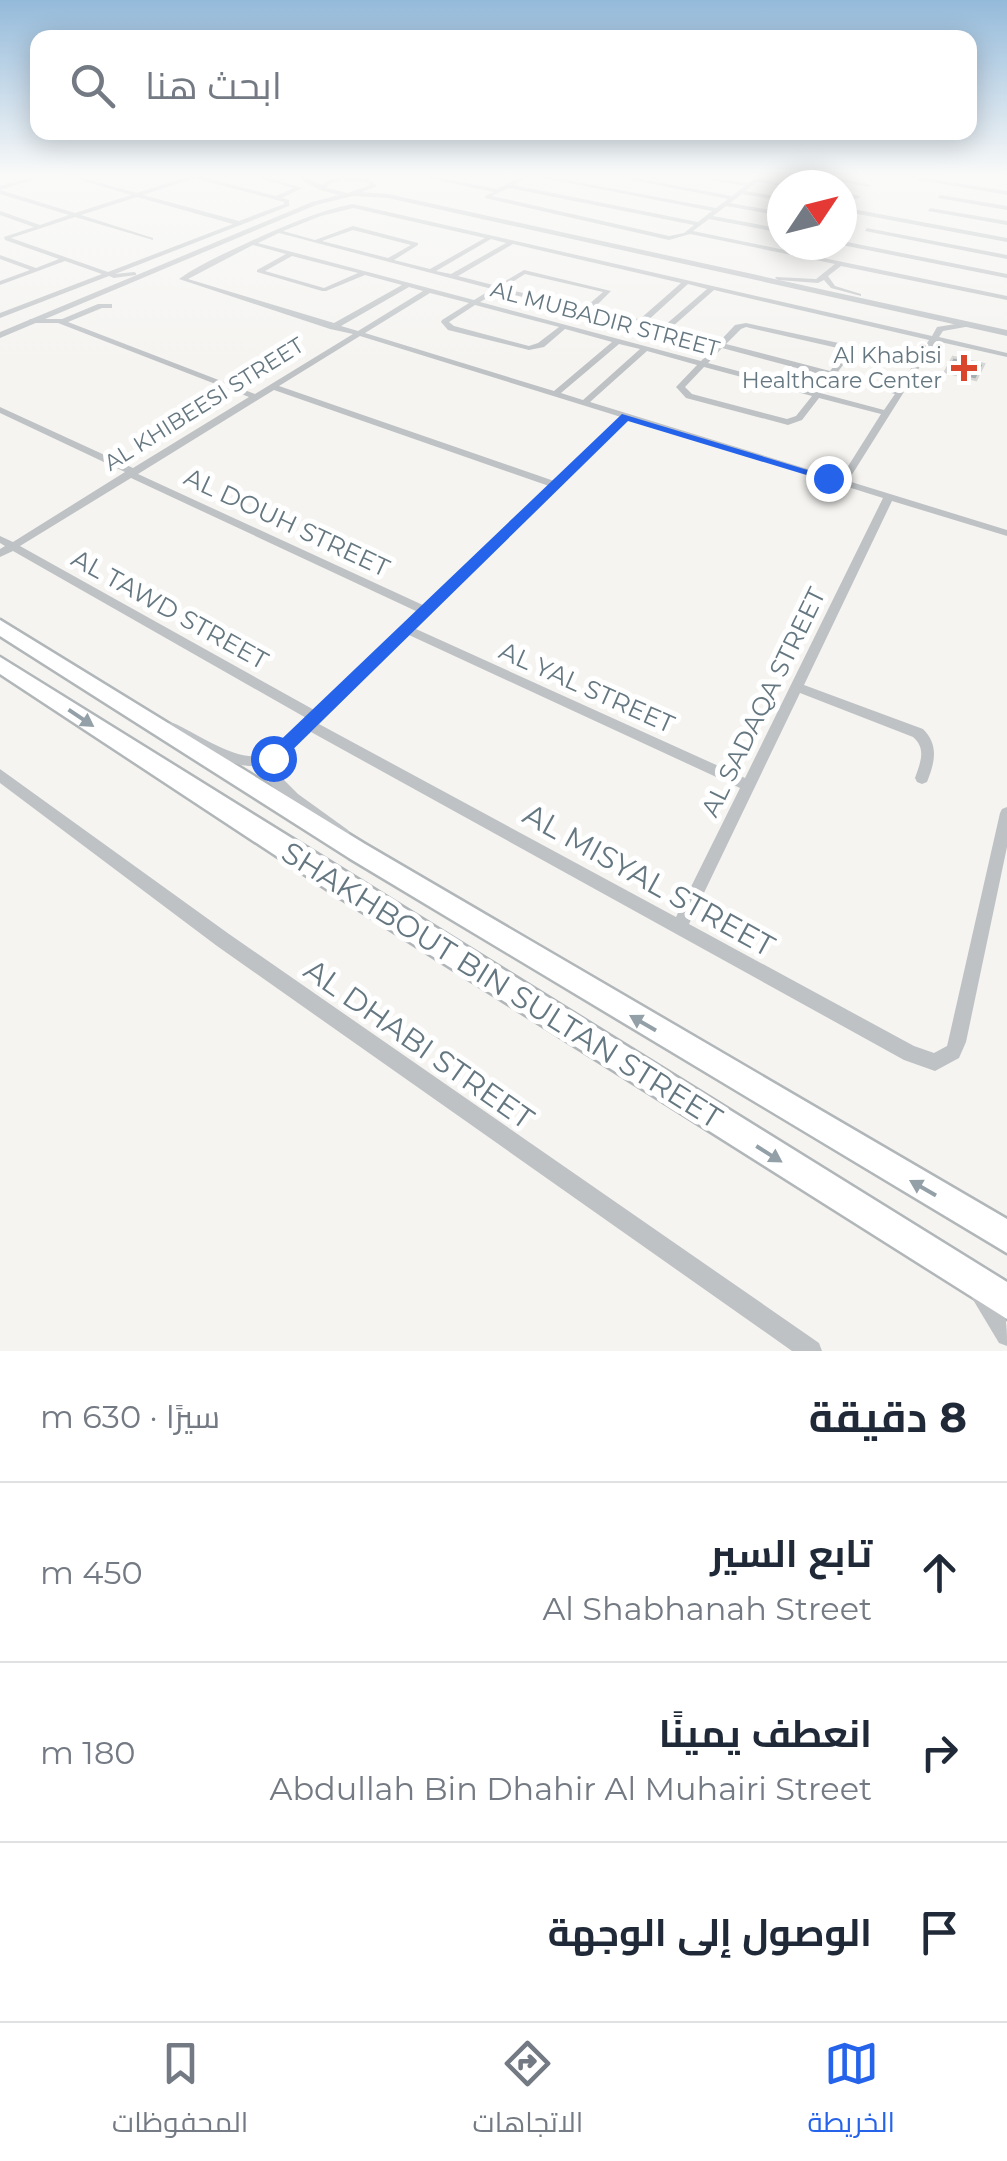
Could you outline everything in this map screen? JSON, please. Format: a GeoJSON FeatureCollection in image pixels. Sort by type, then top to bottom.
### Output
{"type":"FeatureCollection","features":[{"type":"Feature","properties":{"kind":"main road","name":"SHAKHBOUT BIN SULTAN STREET"},"geometry":{"type":"LineString","coordinates":[[3,627],[358,851],[1007,1237]]}},
{"type":"Feature","properties":{"kind":"main road","name":"SHAKHBOUT BIN SULTAN STREET"},"geometry":{"type":"LineString","coordinates":[[0,664],[346,888],[1007,1302]]}},
{"type":"Feature","properties":{"kind":"street"},"geometry":{"type":"LineString","coordinates":[[12,240],[110,278]]}},
{"type":"Feature","properties":{"kind":"street"},"geometry":{"type":"LineString","coordinates":[[0,332],[110,278],[200,240]]}},
{"type":"Feature","properties":{"kind":"street"},"geometry":{"type":"LineString","coordinates":[[0,316],[110,278],[134,274],[215,240]]}},
{"type":"Feature","properties":{"kind":"street"},"geometry":{"type":"LineString","coordinates":[[59,318],[227,240]]}},
{"type":"Feature","properties":{"kind":"street"},"geometry":{"type":"LineString","coordinates":[[247,240],[182,279],[1007,533]]}},
{"type":"Feature","properties":{"kind":"street","name":"AL MUBADIR STREET"},"geometry":{"type":"LineString","coordinates":[[263,240],[292,253],[886,413]]}},
{"type":"Feature","properties":{"kind":"street"},"geometry":{"type":"LineString","coordinates":[[308,240],[389,260],[452,277],[496,288],[580,309],[592,306],[608,291],[533,271],[521,273],[496,288],[448,319],[446,325],[529,348],[541,346],[565,326]]}},
{"type":"Feature","properties":{"kind":"street"},"geometry":{"type":"LineString","coordinates":[[320,240],[259,271],[324,290],[365,273]]}},
{"type":"Feature","properties":{"kind":"street"},"geometry":{"type":"LineString","coordinates":[[389,260],[415,247],[416,243],[404,240]]}},
{"type":"Feature","properties":{"kind":"street"},"geometry":{"type":"LineString","coordinates":[[431,271],[488,240]]}},
{"type":"Feature","properties":{"kind":"street"},"geometry":{"type":"LineString","coordinates":[[502,240],[1007,355]]}},
{"type":"Feature","properties":{"kind":"street"},"geometry":{"type":"LineString","coordinates":[[587,240],[1007,330]]}},
{"type":"Feature","properties":{"kind":"street"},"geometry":{"type":"LineString","coordinates":[[604,240],[1007,330]]}},
{"type":"Feature","properties":{"kind":"street"},"geometry":{"type":"LineString","coordinates":[[727,240],[767,248]]}},
{"type":"Feature","properties":{"kind":"street"},"geometry":{"type":"LineString","coordinates":[[856,267],[881,240]]}},
{"type":"Feature","properties":{"kind":"street"},"geometry":{"type":"LineString","coordinates":[[919,240],[1007,257]]}},
{"type":"Feature","properties":{"kind":"street"},"geometry":{"type":"LineString","coordinates":[[452,277],[512,242]]}},
{"type":"Feature","properties":{"kind":"street"},"geometry":{"type":"LineString","coordinates":[[857,246],[1007,276]]}},
{"type":"Feature","properties":{"kind":"street"},"geometry":{"type":"LineString","coordinates":[[0,256],[36,270]]}},
{"type":"Feature","properties":{"kind":"street"},"geometry":{"type":"LineString","coordinates":[[0,283],[66,259]]}},
{"type":"Feature","properties":{"kind":"street"},"geometry":{"type":"LineString","coordinates":[[824,260],[1007,298]]}},
{"type":"Feature","properties":{"kind":"street"},"geometry":{"type":"LineString","coordinates":[[778,278],[813,282],[826,278],[839,264]]}},
{"type":"Feature","properties":{"kind":"street"},"geometry":{"type":"LineString","coordinates":[[826,278],[833,287],[859,296]]}},
{"type":"Feature","properties":{"kind":"street"},"geometry":{"type":"LineString","coordinates":[[608,318],[642,321],[686,282]]}},
{"type":"Feature","properties":{"kind":"street"},"geometry":{"type":"LineString","coordinates":[[333,327],[409,284]]}},
{"type":"Feature","properties":{"kind":"street"},"geometry":{"type":"LineString","coordinates":[[712,288],[668,330],[898,392]]}},
{"type":"Feature","properties":{"kind":"street","name":"AL KHIBEESI STREET"},"geometry":{"type":"LineString","coordinates":[[0,554],[430,290]]}},
{"type":"Feature","properties":{"kind":"street"},"geometry":{"type":"LineString","coordinates":[[0,332],[109,306]]}},
{"type":"Feature","properties":{"kind":"street"},"geometry":{"type":"LineString","coordinates":[[920,314],[940,330]]}},
{"type":"Feature","properties":{"kind":"street"},"geometry":{"type":"LineString","coordinates":[[59,318],[254,396]]}},
{"type":"Feature","properties":{"kind":"street"},"geometry":{"type":"LineString","coordinates":[[818,394],[800,418],[788,422],[685,394],[681,385],[738,328],[750,324],[839,345],[848,351],[832,374]]}},
{"type":"Feature","properties":{"kind":"street"},"geometry":{"type":"LineString","coordinates":[[843,482],[932,339],[940,330],[968,324]]}},
{"type":"Feature","properties":{"kind":"street"},"geometry":{"type":"LineString","coordinates":[[554,395],[618,341]]}},
{"type":"Feature","properties":{"kind":"street"},"geometry":{"type":"LineString","coordinates":[[584,403],[646,348]]}},
{"type":"Feature","properties":{"kind":"street"},"geometry":{"type":"LineString","coordinates":[[271,386],[556,486]]}},
{"type":"Feature","properties":{"kind":"street","name":"AL DOUH STREET"},"geometry":{"type":"LineString","coordinates":[[0,410],[427,612]]}},
{"type":"Feature","properties":{"kind":"street"},"geometry":{"type":"LineString","coordinates":[[151,723],[190,735],[240,764],[256,764],[280,754],[626,417]]}},
{"type":"Feature","properties":{"kind":"street","name":"AL SADAQA STREET"},"geometry":{"type":"LineString","coordinates":[[679,928],[888,497]]}},
{"type":"Feature","properties":{"kind":"street","name":"AL TAWD STREET"},"geometry":{"type":"LineString","coordinates":[[0,539],[313,721]]}},
{"type":"Feature","properties":{"kind":"street","name":"AL YAL STREET"},"geometry":{"type":"LineString","coordinates":[[408,630],[748,785]]}},
{"type":"Feature","properties":{"kind":"street"},"geometry":{"type":"LineString","coordinates":[[796,687],[928,740],[930,748],[922,778]]}},
{"type":"Feature","properties":{"kind":"street","name":"AL MISYAL STREET"},"geometry":{"type":"LineString","coordinates":[[313,721],[922,1060],[946,1058],[957,1042],[1007,813]]}},
{"type":"Feature","properties":{"kind":"street"},"geometry":{"type":"LineString","coordinates":[[280,754],[272,775],[278,786],[316,811],[358,851]]}},
{"type":"Feature","properties":{"kind":"street","name":"AL DHABI STREET"},"geometry":{"type":"LineString","coordinates":[[0,775],[222,940],[811,1351]]}},
{"type":"Feature","properties":{"kind":"street"},"geometry":{"type":"LineString","coordinates":[[961,1274],[1007,1334]]}},
{"type":"Feature","properties":{"kind":"building","name":"Al Khabisi Healthcare Center"},"geometry":{"type":"Polygon","coordinates":[[[953,357],[984,364],[976,380],[945,372],[953,357]]]}},
{"type":"Feature","properties":{"kind":"place","name":"Al Khabisi Healthcare Center"},"geometry":{"type":"Point","coordinates":[964,368]}},
{"type":"Feature","properties":{"kind":"route"},"geometry":{"type":"LineString","coordinates":[[273,758],[626,417],[828,478]]}}]}
